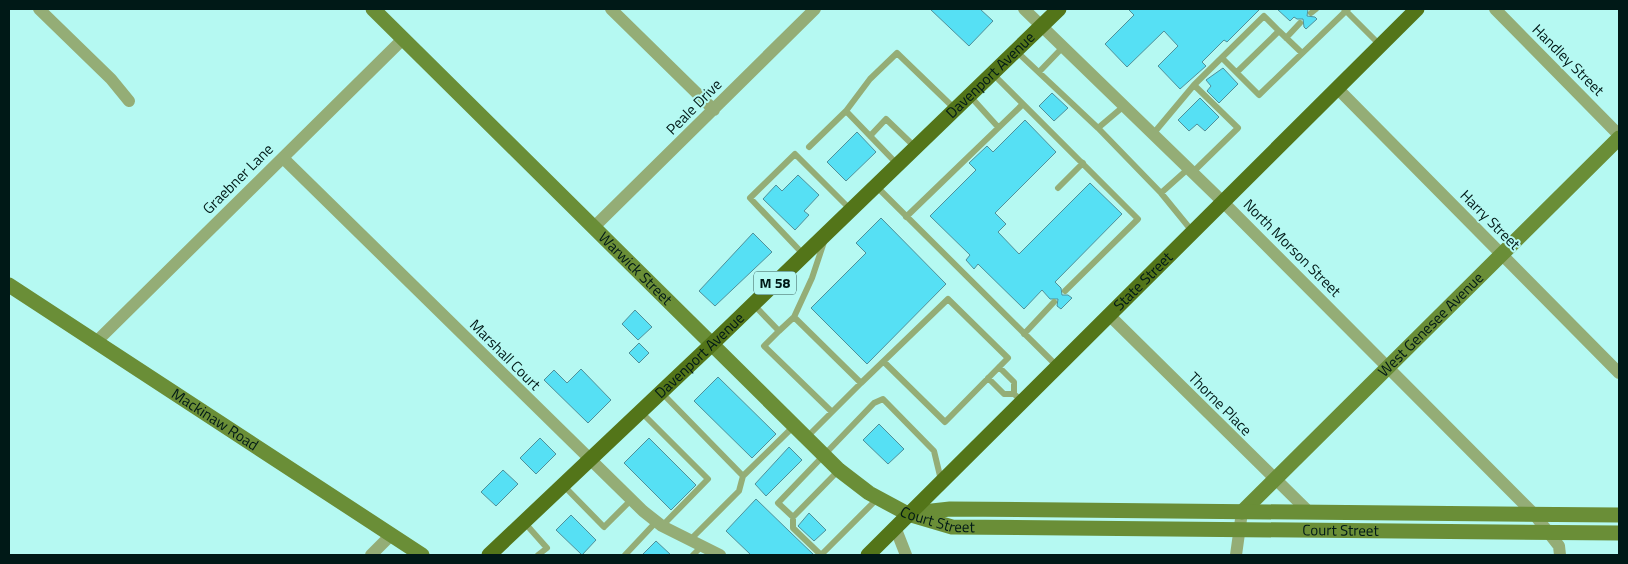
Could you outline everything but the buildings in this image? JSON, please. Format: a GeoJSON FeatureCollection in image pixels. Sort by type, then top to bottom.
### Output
{"type":"FeatureCollection","features":[{"type":"Feature","properties":{"kind":"main road","name":"Warwick Street"},"geometry":{"type":"LineString","coordinates":[[373,9],[824,456],[839,470],[878,498],[908,514]]}},
{"type":"Feature","properties":{"kind":"main road","name":"Davenport Avenue"},"geometry":{"type":"LineString","coordinates":[[489,555],[712,344],[1059,9]]}},
{"type":"Feature","properties":{"kind":"main road","name":"State Street"},"geometry":{"type":"LineString","coordinates":[[868,555],[941,481],[1018,398],[1057,366],[1417,9]]}},
{"type":"Feature","properties":{"kind":"main road","name":"West Genesee Avenue"},"geometry":{"type":"LineString","coordinates":[[1242,512],[1389,369],[1619,136]]}},
{"type":"Feature","properties":{"kind":"main road","name":"Mackinaw Road"},"geometry":{"type":"LineString","coordinates":[[9,285],[422,555]]}},
{"type":"Feature","properties":{"kind":"main road","name":"Court Street"},"geometry":{"type":"LineString","coordinates":[[908,514],[950,508],[1619,516]]}},
{"type":"Feature","properties":{"kind":"main road","name":"Court Street"},"geometry":{"type":"LineString","coordinates":[[908,514],[952,527],[1619,533]]}},
{"type":"Feature","properties":{"kind":"street"},"geometry":{"type":"LineString","coordinates":[[39,9],[110,79],[129,101]]}},
{"type":"Feature","properties":{"kind":"street"},"geometry":{"type":"LineString","coordinates":[[611,9],[714,110]]}},
{"type":"Feature","properties":{"kind":"street","name":"Peale Drive"},"geometry":{"type":"LineString","coordinates":[[594,226],[815,9]]}},
{"type":"Feature","properties":{"kind":"street","name":"North Morson Street"},"geometry":{"type":"LineString","coordinates":[[1024,9],[1224,202],[1534,514],[1559,546],[1560,555]]}},
{"type":"Feature","properties":{"kind":"street","name":"Handley Street"},"geometry":{"type":"LineString","coordinates":[[1495,9],[1619,136]]}},
{"type":"Feature","properties":{"kind":"street","name":"Graebner Lane"},"geometry":{"type":"LineString","coordinates":[[96,342],[403,39]]}},
{"type":"Feature","properties":{"kind":"street","name":"Harry Street"},"geometry":{"type":"LineString","coordinates":[[1338,89],[1619,373]]}},
{"type":"Feature","properties":{"kind":"street","name":"Marshall Court"},"geometry":{"type":"LineString","coordinates":[[283,158],[588,460],[631,500],[659,524],[689,541],[698,551],[719,555]]}},
{"type":"Feature","properties":{"kind":"street","name":"Thorne Place"},"geometry":{"type":"LineString","coordinates":[[1109,315],[1274,480],[1289,491],[1310,513]]}},
{"type":"Feature","properties":{"kind":"street"},"geometry":{"type":"LineString","coordinates":[[1236,555],[1242,512]]}},
{"type":"Feature","properties":{"kind":"street"},"geometry":{"type":"LineString","coordinates":[[895,527],[906,555]]}},
{"type":"Feature","properties":{"kind":"street"},"geometry":{"type":"LineString","coordinates":[[371,555],[391,535]]}},
{"type":"Feature","properties":{"kind":"lane"},"geometry":{"type":"LineString","coordinates":[[1222,58],[1259,95],[1346,9],[1380,45]]}},
{"type":"Feature","properties":{"kind":"lane"},"geometry":{"type":"LineString","coordinates":[[1153,134],[1194,85],[1264,16],[1302,53]]}},
{"type":"Feature","properties":{"kind":"lane"},"geometry":{"type":"LineString","coordinates":[[1286,38],[1300,24]]}},
{"type":"Feature","properties":{"kind":"lane"},"geometry":{"type":"LineString","coordinates":[[1237,72],[1279,31]]}},
{"type":"Feature","properties":{"kind":"lane"},"geometry":{"type":"LineString","coordinates":[[1039,72],[1064,47]]}},
{"type":"Feature","properties":{"kind":"lane"},"geometry":{"type":"LineString","coordinates":[[1016,50],[1098,128],[1161,194],[1192,232]]}},
{"type":"Feature","properties":{"kind":"lane"},"geometry":{"type":"LineString","coordinates":[[809,147],[846,111],[870,79],[897,53],[955,110]]}},
{"type":"Feature","properties":{"kind":"lane"},"geometry":{"type":"LineString","coordinates":[[992,73],[1138,219],[1065,291]]}},
{"type":"Feature","properties":{"kind":"lane"},"geometry":{"type":"LineString","coordinates":[[1161,194],[1238,128],[1194,85]]}},
{"type":"Feature","properties":{"kind":"lane"},"geometry":{"type":"LineString","coordinates":[[970,96],[998,127]]}},
{"type":"Feature","properties":{"kind":"lane"},"geometry":{"type":"LineString","coordinates":[[906,217],[1022,105]]}},
{"type":"Feature","properties":{"kind":"lane"},"geometry":{"type":"LineString","coordinates":[[1098,128],[1124,106]]}},
{"type":"Feature","properties":{"kind":"lane"},"geometry":{"type":"LineString","coordinates":[[846,111],[898,165]]}},
{"type":"Feature","properties":{"kind":"lane"},"geometry":{"type":"LineString","coordinates":[[870,136],[886,119],[916,147]]}},
{"type":"Feature","properties":{"kind":"lane"},"geometry":{"type":"LineString","coordinates":[[804,255],[750,198],[795,154],[851,210]]}},
{"type":"Feature","properties":{"kind":"lane"},"geometry":{"type":"LineString","coordinates":[[1058,188],[1083,163]]}},
{"type":"Feature","properties":{"kind":"lane"},"geometry":{"type":"LineString","coordinates":[[876,186],[1057,366]]}},
{"type":"Feature","properties":{"kind":"lane"},"geometry":{"type":"LineString","coordinates":[[826,233],[812,278],[794,317],[764,346],[832,412]]}},
{"type":"Feature","properties":{"kind":"lane"},"geometry":{"type":"LineString","coordinates":[[807,438],[861,383],[948,299],[1008,358],[945,422],[884,362]]}},
{"type":"Feature","properties":{"kind":"lane"},"geometry":{"type":"LineString","coordinates":[[1024,334],[1054,302]]}},
{"type":"Feature","properties":{"kind":"lane"},"geometry":{"type":"LineString","coordinates":[[753,304],[779,331]]}},
{"type":"Feature","properties":{"kind":"lane"},"geometry":{"type":"LineString","coordinates":[[794,317],[861,383]]}},
{"type":"Feature","properties":{"kind":"lane"},"geometry":{"type":"LineString","coordinates":[[988,378],[1004,394],[1018,398],[1014,382],[999,368]]}},
{"type":"Feature","properties":{"kind":"lane"},"geometry":{"type":"LineString","coordinates":[[661,392],[743,476]]}},
{"type":"Feature","properties":{"kind":"lane"},"geometry":{"type":"LineString","coordinates":[[878,498],[821,555],[794,528],[793,517],[778,503],[874,402],[883,399],[934,451],[941,481]]}},
{"type":"Feature","properties":{"kind":"lane"},"geometry":{"type":"LineString","coordinates":[[625,555],[708,479],[640,411]]}},
{"type":"Feature","properties":{"kind":"lane"},"geometry":{"type":"LineString","coordinates":[[689,541],[739,491],[743,476],[794,426]]}},
{"type":"Feature","properties":{"kind":"lane"},"geometry":{"type":"LineString","coordinates":[[793,517],[839,470]]}},
{"type":"Feature","properties":{"kind":"lane"},"geometry":{"type":"LineString","coordinates":[[562,485],[604,527],[631,500]]}},
{"type":"Feature","properties":{"kind":"lane"},"geometry":{"type":"LineString","coordinates":[[524,522],[547,548],[538,555]]}}]}
